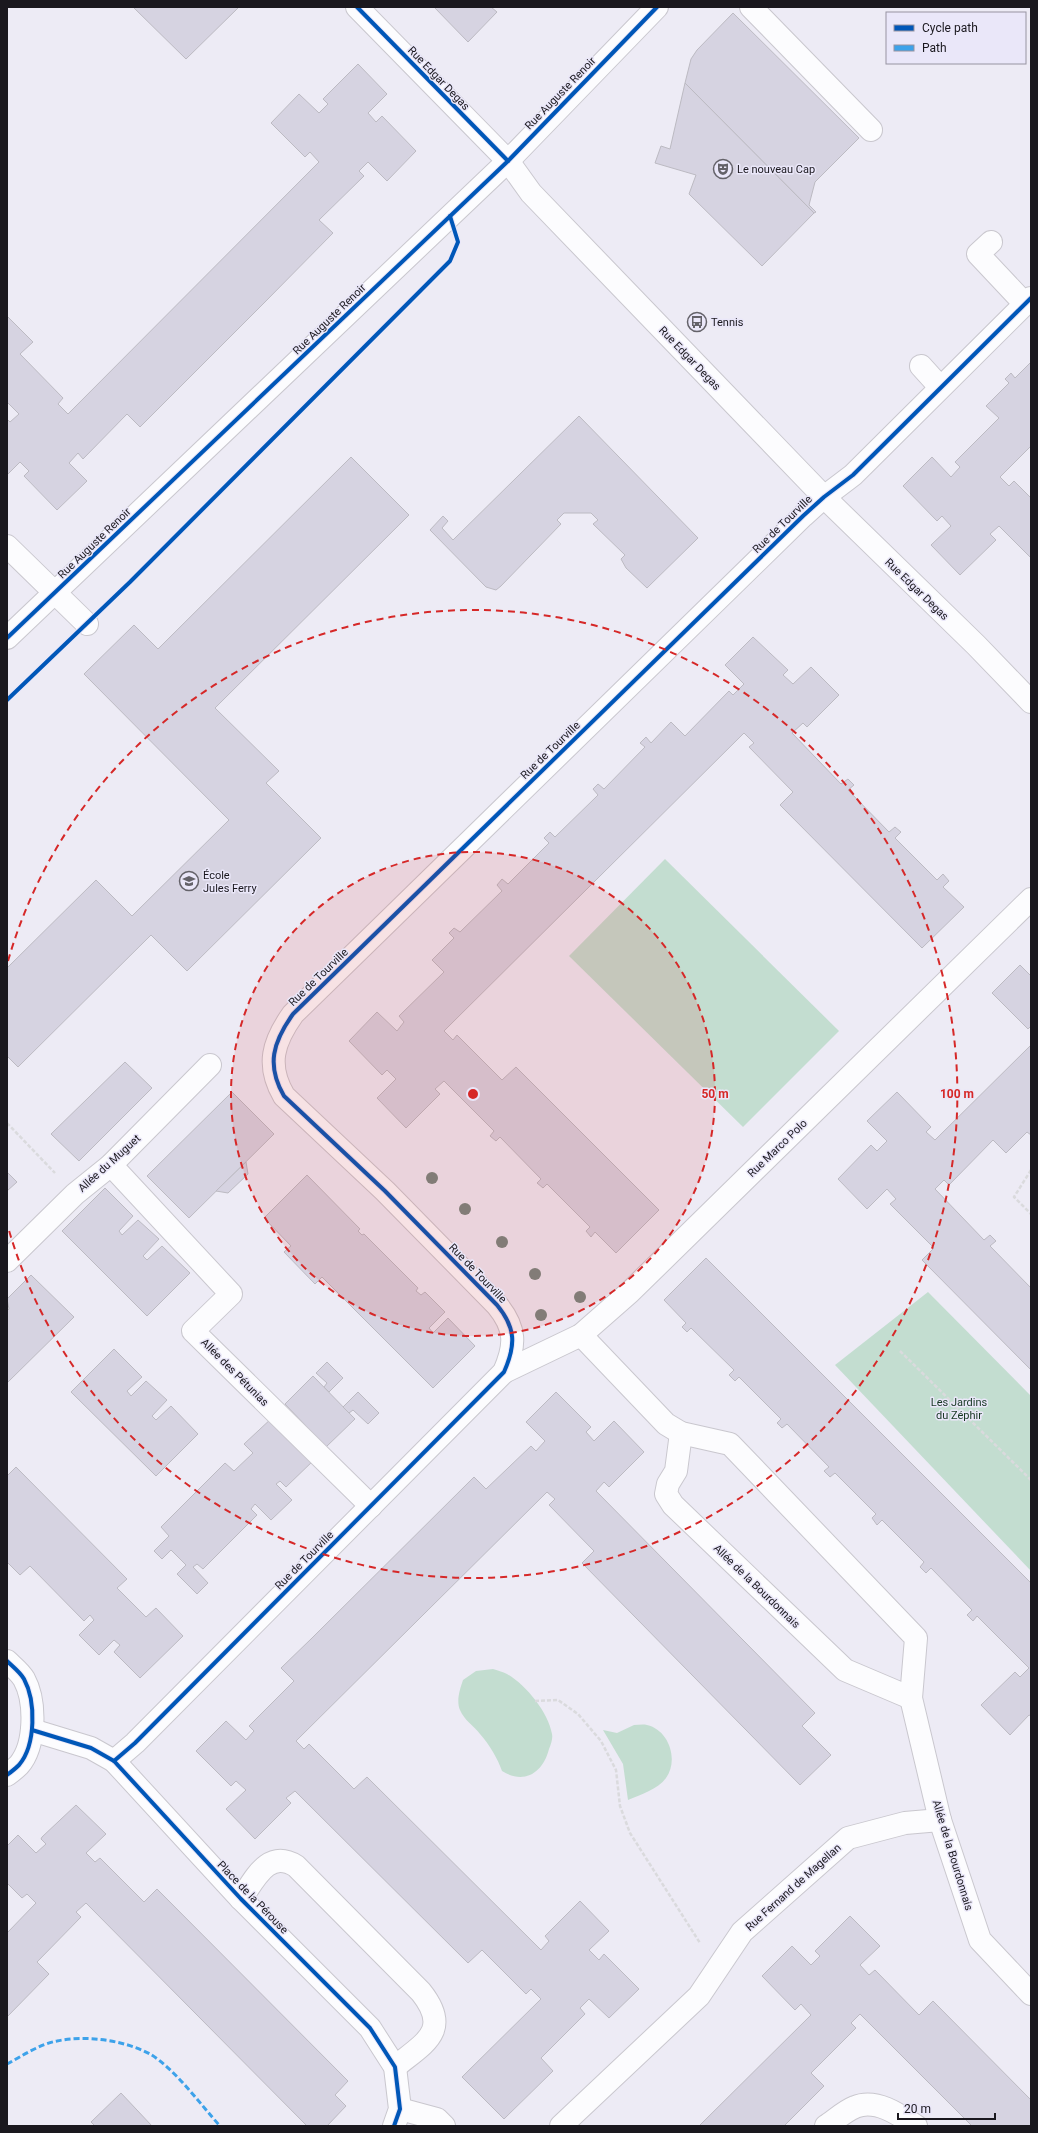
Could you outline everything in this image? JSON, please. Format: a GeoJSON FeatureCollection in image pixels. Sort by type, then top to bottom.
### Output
{"type":"FeatureCollection","features":[{"type":"Feature","properties":{"kind":"street","name":"Rue Edgar Degas"},"geometry":{"type":"LineString","coordinates":[[357,7],[508,161],[531,193],[824,497],[1031,702]]}},
{"type":"Feature","properties":{"kind":"street"},"geometry":{"type":"LineString","coordinates":[[751,7],[871,130]]}},
{"type":"Feature","properties":{"kind":"street","name":"Rue Auguste Renoir"},"geometry":{"type":"LineString","coordinates":[[7,638],[508,161],[645,11]]}},
{"type":"Feature","properties":{"kind":"street"},"geometry":{"type":"LineString","coordinates":[[991,242],[978,254],[1028,301]]}},
{"type":"Feature","properties":{"kind":"street","name":"Rue de Tourville"},"geometry":{"type":"LineString","coordinates":[[114,1761],[135,1743],[504,1372],[510,1359],[512,1331],[506,1317],[385,1191],[284,1096],[277,1084],[274,1068],[274,1052],[277,1040],[293,1014],[824,497],[853,475],[1028,301]]}},
{"type":"Feature","properties":{"kind":"street"},"geometry":{"type":"LineString","coordinates":[[921,366],[940,387]]}},
{"type":"Feature","properties":{"kind":"street"},"geometry":{"type":"LineString","coordinates":[[7,546],[87,624]]}},
{"type":"Feature","properties":{"kind":"street","name":"Rue Marco Polo"},"geometry":{"type":"LineString","coordinates":[[504,1372],[581,1335],[635,1287],[1031,899]]}},
{"type":"Feature","properties":{"kind":"street","name":"Allée du Muguet"},"geometry":{"type":"LineString","coordinates":[[7,1261],[75,1194],[111,1165],[210,1065]]}},
{"type":"Feature","properties":{"kind":"street","name":"Allée des Pétunias"},"geometry":{"type":"LineString","coordinates":[[111,1165],[231,1294],[193,1331],[371,1506]]}},
{"type":"Feature","properties":{"kind":"street","name":"Allée de la Bourdonnais"},"geometry":{"type":"LineString","coordinates":[[581,1335],[666,1424],[681,1433],[730,1444],[916,1638],[911,1698],[940,1820],[980,1940],[1031,1994]]}},
{"type":"Feature","properties":{"kind":"street","name":"Allée de la Bourdonnais"},"geometry":{"type":"LineString","coordinates":[[681,1433],[676,1472],[668,1484],[666,1494],[673,1505],[845,1670],[911,1698]]}},
{"type":"Feature","properties":{"kind":"street"},"geometry":{"type":"LineString","coordinates":[[7,1660],[24,1678],[32,1704],[32,1730],[27,1748],[19,1764],[7,1776]]}},
{"type":"Feature","properties":{"kind":"street","name":"Place de la Pérouse"},"geometry":{"type":"LineString","coordinates":[[32,1730],[91,1748],[114,1761],[241,1899],[370,2028],[395,2067],[397,2117]]}},
{"type":"Feature","properties":{"kind":"street","name":"Rue Fernand de Magellan"},"geometry":{"type":"LineString","coordinates":[[560,2126],[699,1996],[742,1932],[848,1838],[905,1822],[940,1820]]}},
{"type":"Feature","properties":{"kind":"street"},"geometry":{"type":"LineString","coordinates":[[241,1899],[263,1868],[275,1860],[287,1861],[296,1866],[421,1992],[434,2014],[436,2023],[434,2032],[429,2040],[395,2067]]}},
{"type":"Feature","properties":{"kind":"street"},"geometry":{"type":"LineString","coordinates":[[826,2126],[856,2106],[877,2105],[900,2115],[916,2126]]}},
{"type":"Feature","properties":{"kind":"street"},"geometry":{"type":"LineString","coordinates":[[397,2117],[437,2119],[444,2126]]}},
{"type":"Feature","properties":{"kind":"path"},"geometry":{"type":"LineString","coordinates":[[7,1123],[75,1194]]}},
{"type":"Feature","properties":{"kind":"path"},"geometry":{"type":"LineString","coordinates":[[1031,1170],[1014,1197],[1031,1214]]}},
{"type":"Feature","properties":{"kind":"path"},"geometry":{"type":"LineString","coordinates":[[900,1351],[1031,1480]]}},
{"type":"Feature","properties":{"kind":"path"},"geometry":{"type":"LineString","coordinates":[[535,1701],[558,1700],[578,1714],[601,1741],[616,1770],[620,1806],[630,1833],[717,1969]]}},
{"type":"Feature","properties":{"kind":"green space"},"geometry":{"type":"Polygon","coordinates":[[[665,859],[839,1031],[743,1127],[569,956],[665,859]]]}},
{"type":"Feature","properties":{"kind":"green space","name":"Les Jardins du Zéphir"},"geometry":{"type":"Polygon","coordinates":[[[928,1292],[1031,1396],[1031,1571],[835,1365],[928,1292]]]}},
{"type":"Feature","properties":{"kind":"green space"},"geometry":{"type":"Polygon","coordinates":[[[493,1669],[507,1674],[529,1692],[541,1708],[550,1726],[552,1737],[546,1757],[542,1765],[537,1770],[525,1777],[510,1775],[502,1771],[490,1747],[478,1731],[464,1717],[458,1703],[463,1680],[476,1671],[493,1669]]]}},
{"type":"Feature","properties":{"kind":"green space"},"geometry":{"type":"Polygon","coordinates":[[[634,1725],[647,1725],[655,1728],[661,1733],[670,1747],[672,1763],[670,1771],[663,1782],[628,1800],[623,1764],[603,1730],[617,1733],[634,1725]]]}},
{"type":"Feature","properties":{"kind":"building"},"geometry":{"type":"Polygon","coordinates":[[[133,7],[239,7],[186,59],[133,7]]]}},
{"type":"Feature","properties":{"kind":"building"},"geometry":{"type":"Polygon","coordinates":[[[434,7],[491,7],[497,12],[468,42],[434,7]]]}},
{"type":"Feature","properties":{"kind":"building"},"geometry":{"type":"Polygon","coordinates":[[[733,13],[859,138],[815,182],[809,205],[816,212],[814,213],[685,83],[691,59],[697,50],[733,13]]]}},
{"type":"Feature","properties":{"kind":"building"},"geometry":{"type":"Polygon","coordinates":[[[358,64],[387,94],[368,113],[376,122],[382,116],[416,151],[387,181],[368,162],[359,171],[364,176],[319,220],[333,233],[265,302],[140,427],[127,414],[83,459],[78,453],[69,463],[87,481],[57,510],[24,476],[29,471],[20,462],[7,475],[7,419],[10,422],[19,414],[7,402],[7,316],[33,342],[20,354],[63,398],[58,404],[68,414],[319,162],[310,152],[305,157],[271,123],[299,94],[319,113],[328,104],[323,99],[358,64]]]}},
{"type":"Feature","properties":{"kind":"building","name":"Le nouveau Cap"},"geometry":{"type":"Polygon","coordinates":[[[685,83],[814,213],[762,266],[689,194],[696,175],[655,163],[661,146],[670,149],[685,83]]]}},
{"type":"Feature","properties":{"kind":"building"},"geometry":{"type":"Polygon","coordinates":[[[1031,362],[1031,446],[1000,477],[1009,486],[1014,481],[1031,498],[1031,558],[999,526],[990,534],[996,540],[960,575],[931,545],[951,526],[942,516],[937,521],[903,486],[932,457],[951,477],[960,467],[955,462],[999,418],[986,406],[1009,383],[1005,379],[1011,373],[1015,378],[1031,362]]]}},
{"type":"Feature","properties":{"kind":"building"},"geometry":{"type":"Polygon","coordinates":[[[579,416],[698,538],[647,588],[626,568],[621,559],[625,555],[593,524],[598,520],[591,513],[564,513],[557,520],[561,524],[501,586],[496,590],[486,587],[430,530],[443,516],[448,521],[442,528],[453,540],[579,416]]]}},
{"type":"Feature","properties":{"kind":"building"},"geometry":{"type":"Polygon","coordinates":[[[351,457],[409,515],[215,708],[279,771],[266,783],[321,838],[187,971],[151,935],[18,1067],[7,1056],[7,968],[96,880],[132,916],[229,820],[84,674],[134,625],[158,649],[351,457]]]}},
{"type":"Feature","properties":{"kind":"building"},"geometry":{"type":"Polygon","coordinates":[[[753,637],[788,670],[783,675],[793,684],[811,667],[839,695],[807,727],[803,723],[792,733],[841,784],[848,779],[854,785],[848,790],[889,832],[895,827],[901,832],[895,838],[937,880],[943,874],[949,881],[943,887],[964,907],[922,948],[780,805],[793,792],[749,747],[754,743],[744,733],[444,1031],[453,1040],[457,1035],[502,1080],[516,1067],[659,1210],[616,1253],[595,1232],[591,1237],[586,1231],[590,1227],[547,1184],[543,1188],[537,1183],[541,1179],[500,1137],[496,1141],[490,1136],[494,1131],[444,1081],[435,1089],[440,1094],[406,1128],[377,1098],[396,1079],[387,1070],[382,1075],[349,1041],[377,1012],[397,1031],[404,1022],[399,1016],[444,972],[432,960],[454,938],[449,933],[454,928],[460,932],[502,891],[497,885],[502,879],[508,884],[549,843],[544,838],[550,832],[555,837],[598,795],[593,789],[598,784],[604,789],[645,747],[640,743],[646,737],[651,743],[671,722],[685,736],[729,691],[733,695],[744,684],[725,665],[753,637]]]}},
{"type":"Feature","properties":{"kind":"building"},"geometry":{"type":"Polygon","coordinates":[[[1020,965],[1031,976],[1031,1026],[1028,1029],[992,993],[1020,965]]]}},
{"type":"Feature","properties":{"kind":"building"},"geometry":{"type":"Polygon","coordinates":[[[1031,1045],[1031,1135],[1027,1132],[1006,1153],[993,1140],[949,1185],[944,1180],[935,1189],[984,1240],[990,1235],[996,1241],[990,1246],[1031,1288],[1031,1370],[922,1260],[934,1248],[890,1204],[896,1199],[887,1189],[867,1209],[838,1179],[871,1145],[877,1151],[887,1141],[867,1121],[897,1092],[931,1127],[926,1132],[935,1140],[1031,1045]]]}},
{"type":"Feature","properties":{"kind":"building"},"geometry":{"type":"Polygon","coordinates":[[[125,1062],[152,1088],[79,1161],[51,1134],[125,1062]]]}},
{"type":"Feature","properties":{"kind":"building"},"geometry":{"type":"Polygon","coordinates":[[[232,1092],[274,1134],[189,1218],[147,1176],[232,1092]]]}},
{"type":"Feature","properties":{"kind":"building"},"geometry":{"type":"Polygon","coordinates":[[[246,1162],[248,1174],[228,1193],[216,1191],[246,1162]]]}},
{"type":"Feature","properties":{"kind":"building"},"geometry":{"type":"Polygon","coordinates":[[[7,1172],[17,1182],[7,1191],[7,1172]]]}},
{"type":"Feature","properties":{"kind":"building"},"geometry":{"type":"Polygon","coordinates":[[[307,1175],[360,1229],[358,1231],[362,1235],[364,1234],[418,1288],[416,1291],[421,1295],[425,1292],[445,1312],[429,1328],[433,1333],[448,1318],[475,1346],[433,1388],[322,1277],[315,1284],[284,1252],[291,1246],[264,1218],[307,1175]]]}},
{"type":"Feature","properties":{"kind":"building"},"geometry":{"type":"Polygon","coordinates":[[[105,1188],[133,1216],[119,1231],[122,1235],[138,1220],[159,1239],[143,1256],[147,1260],[162,1246],[190,1273],[147,1316],[62,1231],[105,1188]]]}},
{"type":"Feature","properties":{"kind":"building"},"geometry":{"type":"Polygon","coordinates":[[[706,1258],[1031,1583],[1031,1716],[1029,1715],[1010,1735],[981,1705],[1015,1672],[1020,1677],[1029,1668],[977,1616],[973,1621],[967,1615],[972,1610],[931,1568],[926,1573],[920,1567],[924,1562],[882,1520],[877,1525],[872,1518],[876,1514],[835,1473],[830,1477],[824,1471],[829,1467],[787,1424],[782,1428],[777,1423],[781,1419],[739,1377],[735,1381],[729,1375],[734,1370],[691,1328],[687,1332],[682,1327],[686,1323],[664,1300],[706,1258]]]}},
{"type":"Feature","properties":{"kind":"building"},"geometry":{"type":"Polygon","coordinates":[[[31,1275],[74,1317],[7,1383],[7,1311],[9,1309],[7,1299],[31,1275]]]}},
{"type":"Feature","properties":{"kind":"building"},"geometry":{"type":"Polygon","coordinates":[[[114,1349],[142,1377],[127,1391],[131,1396],[146,1381],[167,1400],[152,1416],[156,1420],[171,1406],[198,1434],[156,1476],[71,1392],[114,1349]]]}},
{"type":"Feature","properties":{"kind":"building"},"geometry":{"type":"Polygon","coordinates":[[[327,1362],[343,1378],[329,1392],[324,1387],[327,1383],[316,1373],[327,1362]]]}},
{"type":"Feature","properties":{"kind":"building"},"geometry":{"type":"Polygon","coordinates":[[[313,1376],[355,1419],[326,1447],[285,1404],[313,1376]]]}},
{"type":"Feature","properties":{"kind":"building"},"geometry":{"type":"Polygon","coordinates":[[[358,1392],[379,1413],[368,1424],[353,1410],[349,1413],[343,1407],[358,1392]]]}},
{"type":"Feature","properties":{"kind":"building"},"geometry":{"type":"Polygon","coordinates":[[[556,1392],[591,1427],[586,1432],[594,1441],[614,1421],[644,1452],[609,1487],[604,1482],[596,1491],[815,1713],[802,1726],[831,1755],[800,1785],[582,1563],[594,1551],[549,1505],[555,1499],[547,1492],[296,1741],[304,1749],[309,1744],[354,1789],[367,1777],[541,1950],[549,1941],[545,1936],[580,1901],[609,1931],[589,1950],[599,1960],[604,1954],[639,1989],[609,2018],[589,1999],[580,2008],[585,2014],[541,2058],[553,2071],[504,2119],[462,2077],[541,1999],[531,1989],[526,1994],[482,1950],[468,1963],[295,1791],[286,1798],[291,1803],[255,1839],[226,1809],[246,1790],[236,1781],[231,1786],[196,1751],[226,1721],[246,1740],[254,1731],[249,1726],[294,1681],[281,1668],[474,1477],[486,1489],[531,1446],[536,1451],[545,1441],[526,1422],[556,1392]]]}},
{"type":"Feature","properties":{"kind":"building"},"geometry":{"type":"Polygon","coordinates":[[[273,1417],[315,1459],[286,1487],[280,1481],[276,1484],[292,1500],[271,1520],[255,1504],[251,1509],[257,1515],[203,1569],[197,1564],[193,1567],[208,1583],[197,1594],[177,1574],[186,1565],[171,1550],[162,1559],[154,1551],[169,1536],[161,1527],[225,1463],[234,1471],[253,1453],[244,1444],[273,1417]]]}},
{"type":"Feature","properties":{"kind":"building"},"geometry":{"type":"Polygon","coordinates":[[[16,1467],[127,1579],[117,1588],[146,1617],[156,1608],[183,1636],[140,1678],[114,1652],[120,1645],[114,1640],[99,1655],[79,1635],[94,1620],[90,1615],[84,1621],[30,1566],[20,1575],[7,1562],[7,1476],[16,1467]]]}},
{"type":"Feature","properties":{"kind":"building"},"geometry":{"type":"Polygon","coordinates":[[[76,1805],[106,1834],[86,1853],[95,1862],[100,1858],[144,1902],[157,1889],[348,2081],[335,2095],[346,2106],[327,2126],[307,2126],[86,1903],[76,1912],[81,1917],[37,1962],[49,1974],[7,2017],[7,1933],[36,1903],[27,1894],[22,1898],[7,1883],[7,1846],[18,1835],[36,1853],[46,1844],[41,1839],[42,1837],[76,1805]]]}},
{"type":"Feature","properties":{"kind":"building"},"geometry":{"type":"Polygon","coordinates":[[[850,1916],[880,1946],[860,1965],[869,1975],[875,1970],[919,2015],[933,2001],[1031,2100],[1031,2126],[972,2126],[860,2014],[851,2023],[856,2028],[811,2073],[824,2086],[784,2126],[699,2126],[811,2015],[801,2004],[795,2010],[762,1976],[792,1946],[811,1965],[820,1956],[815,1951],[850,1916]]]}},
{"type":"Feature","properties":{"kind":"building"},"geometry":{"type":"Polygon","coordinates":[[[121,2093],[152,2126],[95,2126],[91,2122],[121,2093]]]}},
{"type":"Feature","properties":{"kind":"marked path"},"geometry":{"type":"LineString","coordinates":[[7,2064],[44,2045],[68,2039],[104,2040],[128,2045],[140,2049],[159,2060],[178,2077],[220,2126]]}},
{"type":"Feature","properties":{"kind":"cycle path"},"geometry":{"type":"LineString","coordinates":[[357,7],[508,161]]}},
{"type":"Feature","properties":{"kind":"cycle path"},"geometry":{"type":"LineString","coordinates":[[7,638],[508,161],[657,7]]}},
{"type":"Feature","properties":{"kind":"cycle path"},"geometry":{"type":"LineString","coordinates":[[7,700],[130,582],[450,261],[458,242],[450,216]]}},
{"type":"Feature","properties":{"kind":"cycle path"},"geometry":{"type":"LineString","coordinates":[[114,1761],[135,1743],[504,1372],[511,1353],[511,1329],[508,1321],[497,1305],[385,1191],[284,1096],[278,1085],[275,1074],[274,1054],[286,1024],[293,1014],[803,516],[824,497],[853,475],[1031,298]]}},
{"type":"Feature","properties":{"kind":"cycle path"},"geometry":{"type":"LineString","coordinates":[[7,1661],[24,1679],[31,1699],[32,1711],[29,1746],[19,1765],[7,1775]]}},
{"type":"Feature","properties":{"kind":"cycle path"},"geometry":{"type":"LineString","coordinates":[[32,1730],[91,1748],[114,1761],[241,1899],[370,2028],[395,2067],[400,2109],[394,2126]]}},
{"type":"Feature","properties":{"kind":"place","name":"Le nouveau Cap"},"geometry":{"type":"Point","coordinates":[723,169]}},
{"type":"Feature","properties":{"kind":"place","name":"Tennis"},"geometry":{"type":"Point","coordinates":[697,322]}},
{"type":"Feature","properties":{"kind":"place","name":"École Jules Ferry"},"geometry":{"type":"Point","coordinates":[189,881]}}]}
